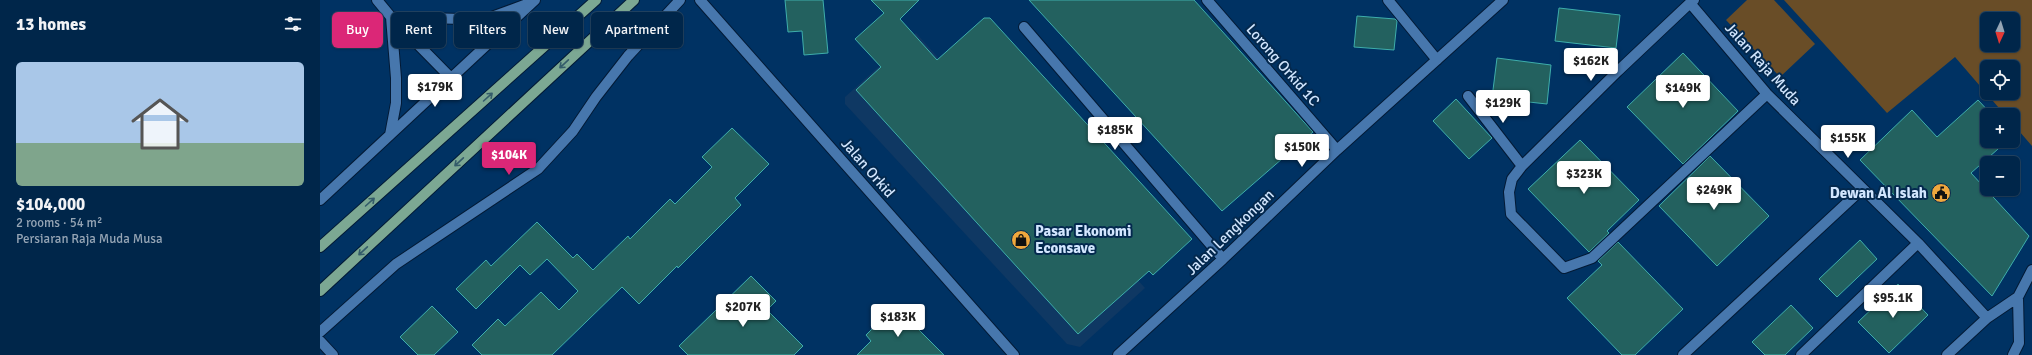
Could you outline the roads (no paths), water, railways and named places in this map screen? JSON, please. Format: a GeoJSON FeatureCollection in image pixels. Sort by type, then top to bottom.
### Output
{"type":"FeatureCollection","features":[{"type":"Feature","properties":{"kind":"main road"},"geometry":{"type":"LineString","coordinates":[[320,247],[596,0]]}},
{"type":"Feature","properties":{"kind":"main road"},"geometry":{"type":"LineString","coordinates":[[320,291],[634,0]]}},
{"type":"Feature","properties":{"kind":"street"},"geometry":{"type":"LineString","coordinates":[[377,0],[391,17]]}},
{"type":"Feature","properties":{"kind":"street"},"geometry":{"type":"LineString","coordinates":[[320,332],[396,264],[538,169],[573,131],[596,97],[628,56],[680,0]]}},
{"type":"Feature","properties":{"kind":"street","name":"Jalan Orkid"},"geometry":{"type":"LineString","coordinates":[[700,0],[1014,355]]}},
{"type":"Feature","properties":{"kind":"street","name":"Lorong Orkid 1C"},"geometry":{"type":"LineString","coordinates":[[1207,0],[1337,150]]}},
{"type":"Feature","properties":{"kind":"street"},"geometry":{"type":"LineString","coordinates":[[1388,0],[1437,60]]}},
{"type":"Feature","properties":{"kind":"street","name":"Jalan Lengkongan"},"geometry":{"type":"LineString","coordinates":[[1118,355],[1223,259],[1337,150],[1503,0]]}},
{"type":"Feature","properties":{"kind":"street"},"geometry":{"type":"LineString","coordinates":[[446,19],[489,18],[533,1]]}},
{"type":"Feature","properties":{"kind":"street"},"geometry":{"type":"LineString","coordinates":[[320,200],[533,1]]}},
{"type":"Feature","properties":{"kind":"street"},"geometry":{"type":"LineString","coordinates":[[1692,2],[1618,70],[1522,166],[1512,179],[1509,192],[1511,214],[1564,268],[1592,258],[1767,94]]}},
{"type":"Feature","properties":{"kind":"street","name":"Jalan Raja Muda"},"geometry":{"type":"LineString","coordinates":[[1692,2],[1767,94],[1918,243],[1987,318]]}},
{"type":"Feature","properties":{"kind":"street"},"geometry":{"type":"LineString","coordinates":[[1024,28],[1223,259]]}},
{"type":"Feature","properties":{"kind":"street"},"geometry":{"type":"LineString","coordinates":[[390,135],[396,103],[394,48]]}},
{"type":"Feature","properties":{"kind":"street"},"geometry":{"type":"LineString","coordinates":[[421,48],[451,78]]}},
{"type":"Feature","properties":{"kind":"street"},"geometry":{"type":"LineString","coordinates":[[1468,96],[1522,166]]}},
{"type":"Feature","properties":{"kind":"street"},"geometry":{"type":"LineString","coordinates":[[1683,355],[1862,189]]}},
{"type":"Feature","properties":{"kind":"street"},"geometry":{"type":"LineString","coordinates":[[1800,355],[1918,243]]}},
{"type":"Feature","properties":{"kind":"street"},"geometry":{"type":"LineString","coordinates":[[1947,355],[1987,318],[2018,297],[2032,270]]}},
{"type":"Feature","properties":{"kind":"street"},"geometry":{"type":"LineString","coordinates":[[2013,355],[2019,343],[2018,297]]}},
{"type":"Feature","properties":{"kind":"street"},"geometry":{"type":"LineString","coordinates":[[320,341],[333,355]]}},
{"type":"Feature","properties":{"kind":"place","name":"Dewan Al Islah"},"geometry":{"type":"Point","coordinates":[1941,193]}},
{"type":"Feature","properties":{"kind":"place","name":"Pasar Ekonomi Econsave"},"geometry":{"type":"Point","coordinates":[1021,240]}}]}
